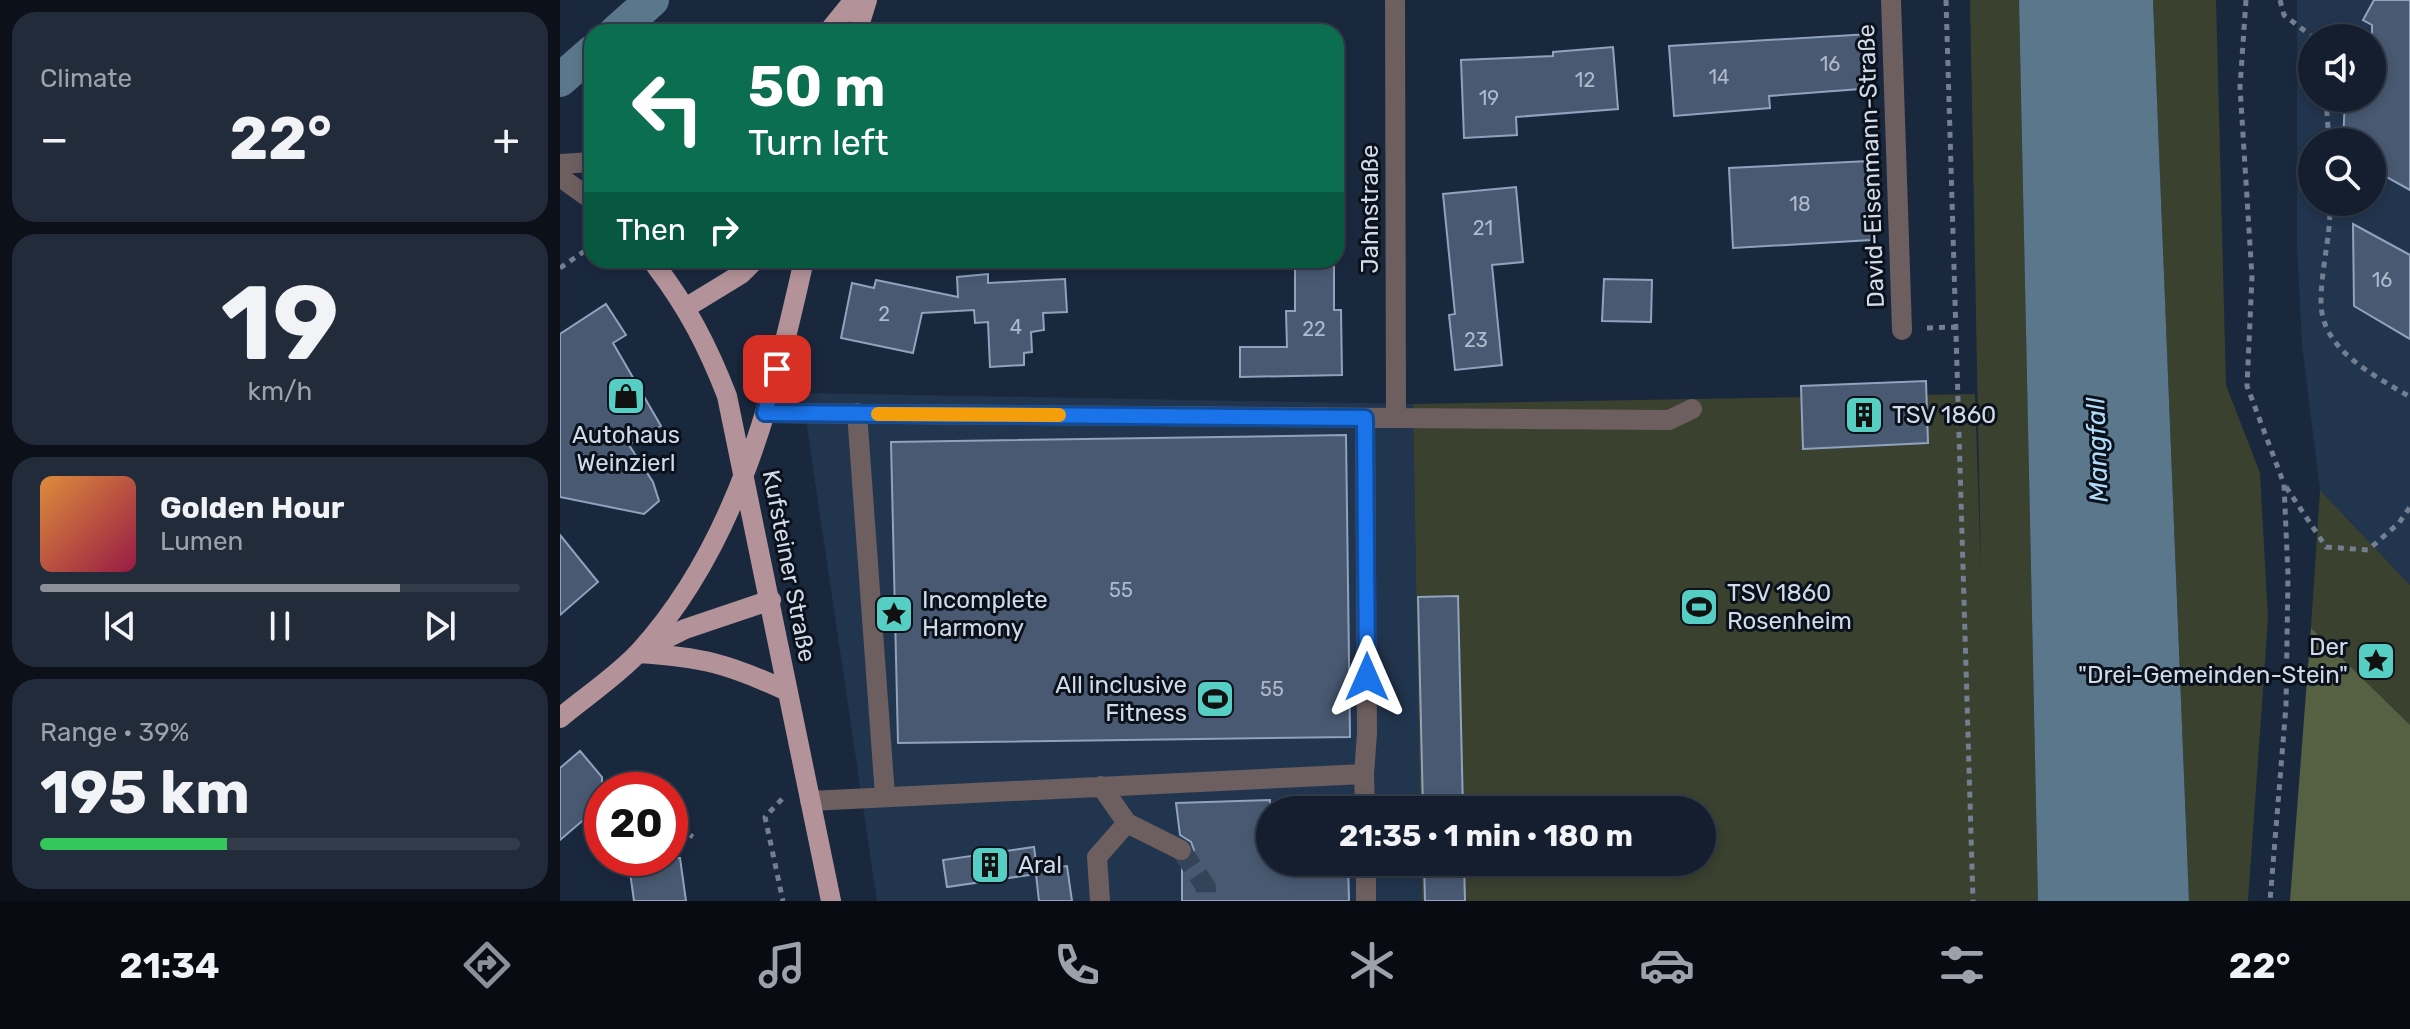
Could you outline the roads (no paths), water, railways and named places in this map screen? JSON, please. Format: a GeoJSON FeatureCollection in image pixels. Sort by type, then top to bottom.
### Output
{"type":"FeatureCollection","features":[{"type":"Feature","properties":{"kind":"main road"},"geometry":{"type":"LineString","coordinates":[[834,24],[854,0]]}},
{"type":"Feature","properties":{"kind":"main road"},"geometry":{"type":"LineString","coordinates":[[860,24],[867,0]]}},
{"type":"Feature","properties":{"kind":"main road","name":"Kufsteiner Straße"},"geometry":{"type":"LineString","coordinates":[[660,268],[705,339],[727,396],[745,471],[831,901]]}},
{"type":"Feature","properties":{"kind":"main road"},"geometry":{"type":"LineString","coordinates":[[687,307],[747,268]]}},
{"type":"Feature","properties":{"kind":"main road"},"geometry":{"type":"LineString","coordinates":[[638,653],[704,565],[745,471],[765,413],[802,268]]}},
{"type":"Feature","properties":{"kind":"main road"},"geometry":{"type":"LineString","coordinates":[[560,718],[638,653],[685,629],[771,600]]}},
{"type":"Feature","properties":{"kind":"main road"},"geometry":{"type":"LineString","coordinates":[[638,653],[689,656],[731,665],[787,691]]}},
{"type":"Feature","properties":{"kind":"street","name":"Jahnstraße"},"geometry":{"type":"LineString","coordinates":[[1395,0],[1396,418]]}},
{"type":"Feature","properties":{"kind":"street","name":"David-Eisenmann-Straße"},"geometry":{"type":"LineString","coordinates":[[1891,0],[1902,330]]}},
{"type":"Feature","properties":{"kind":"street"},"geometry":{"type":"LineString","coordinates":[[560,164],[584,162]]}},
{"type":"Feature","properties":{"kind":"street"},"geometry":{"type":"LineString","coordinates":[[560,177],[584,194]]}},
{"type":"Feature","properties":{"kind":"street"},"geometry":{"type":"LineString","coordinates":[[765,413],[1669,420],[1692,409]]}},
{"type":"Feature","properties":{"kind":"street"},"geometry":{"type":"LineString","coordinates":[[857,413],[885,796]]}},
{"type":"Feature","properties":{"kind":"street"},"geometry":{"type":"LineString","coordinates":[[1365,418],[1365,796]]}},
{"type":"Feature","properties":{"kind":"street"},"geometry":{"type":"LineString","coordinates":[[810,801],[1364,774]]}},
{"type":"Feature","properties":{"kind":"street"},"geometry":{"type":"LineString","coordinates":[[1101,786],[1127,823],[1181,850]]}},
{"type":"Feature","properties":{"kind":"street"},"geometry":{"type":"LineString","coordinates":[[1100,901],[1097,857],[1127,823]]}},
{"type":"Feature","properties":{"kind":"street"},"geometry":{"type":"LineString","coordinates":[[1366,876],[1366,901]]}},
{"type":"Feature","properties":{"kind":"water","name":"Mangfall"},"geometry":{"type":"Polygon","coordinates":[[[2019,0],[2153,0],[2189,901],[2038,901],[2019,0]]]}},
{"type":"Feature","properties":{"kind":"waterway"},"geometry":{"type":"LineString","coordinates":[[625,24],[652,0]]}},
{"type":"Feature","properties":{"kind":"waterway"},"geometry":{"type":"LineString","coordinates":[[560,80],[584,59]]}},
{"type":"Feature","properties":{"kind":"tunnel"},"geometry":{"type":"LineString","coordinates":[[1181,850],[1206,887],[1206,901]]}},
{"type":"Feature","properties":{"kind":"place","name":"Autohaus Weinzierl"},"geometry":{"type":"Point","coordinates":[626,396]}},
{"type":"Feature","properties":{"kind":"place","name":"TSV 1860"},"geometry":{"type":"Point","coordinates":[1864,415]}},
{"type":"Feature","properties":{"kind":"place","name":"TSV 1860 Rosenheim"},"geometry":{"type":"Point","coordinates":[1699,607]}},
{"type":"Feature","properties":{"kind":"place","name":"Incomplete Harmony"},"geometry":{"type":"Point","coordinates":[894,614]}},
{"type":"Feature","properties":{"kind":"place","name":"Der \"Drei-Gemeinden-Stein\""},"geometry":{"type":"Point","coordinates":[2376,661]}},
{"type":"Feature","properties":{"kind":"place","name":"All inclusive Fitness"},"geometry":{"type":"Point","coordinates":[1215,699]}},
{"type":"Feature","properties":{"kind":"place","name":"Aral"},"geometry":{"type":"Point","coordinates":[990,865]}}]}
